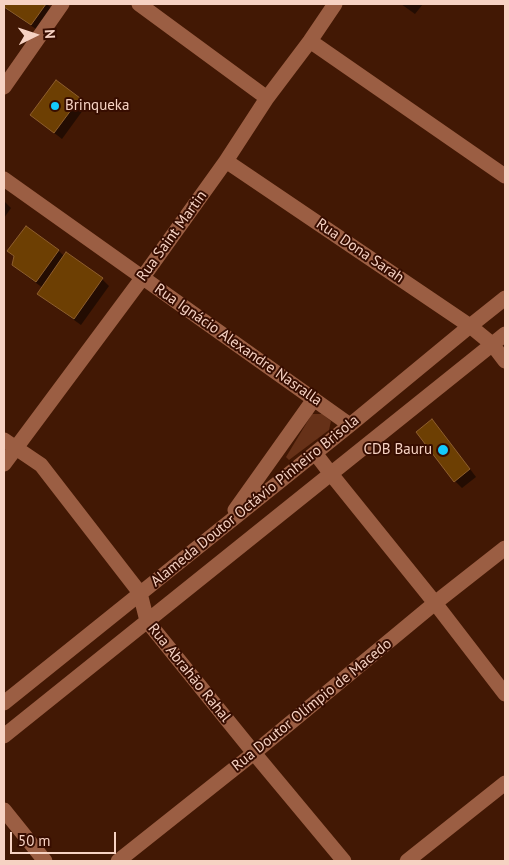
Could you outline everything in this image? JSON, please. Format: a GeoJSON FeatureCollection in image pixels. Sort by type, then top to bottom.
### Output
{"type":"FeatureCollection","features":[{"type":"Feature","properties":{"kind":"street"},"geometry":{"type":"LineString","coordinates":[[4,87],[62,4]]}},
{"type":"Feature","properties":{"kind":"street"},"geometry":{"type":"LineString","coordinates":[[139,4],[267,98]]}},
{"type":"Feature","properties":{"kind":"street","name":"Rua Saint Martin"},"geometry":{"type":"LineString","coordinates":[[4,464],[10,444],[143,277],[226,161],[267,98],[335,4]]}},
{"type":"Feature","properties":{"kind":"street"},"geometry":{"type":"LineString","coordinates":[[310,41],[505,176]]}},
{"type":"Feature","properties":{"kind":"street","name":"Rua Dona Sarah"},"geometry":{"type":"LineString","coordinates":[[226,161],[470,326],[492,344],[505,361]]}},
{"type":"Feature","properties":{"kind":"street","name":"Rua Ignácio Alexandre Nasralla"},"geometry":{"type":"LineString","coordinates":[[4,179],[350,425]]}},
{"type":"Feature","properties":{"kind":"street","name":"Alameda Doutor Octávio Pinheiro Brisola"},"geometry":{"type":"LineString","coordinates":[[4,703],[505,298]]}},
{"type":"Feature","properties":{"kind":"street","name":"Alameda Doutor Octávio Pinheiro Brisola"},"geometry":{"type":"LineString","coordinates":[[4,736],[505,334]]}},
{"type":"Feature","properties":{"kind":"street"},"geometry":{"type":"LineString","coordinates":[[224,525],[314,398]]}},
{"type":"Feature","properties":{"kind":"street","name":"Rua Abrahão Rahal"},"geometry":{"type":"LineString","coordinates":[[10,444],[41,465],[140,593],[146,621],[344,861]]}},
{"type":"Feature","properties":{"kind":"street"},"geometry":{"type":"LineString","coordinates":[[315,453],[505,694]]}},
{"type":"Feature","properties":{"kind":"street","name":"Rua Doutor Olímpio de Macedo"},"geometry":{"type":"LineString","coordinates":[[118,861],[254,754],[435,603],[505,548]]}},
{"type":"Feature","properties":{"kind":"street"},"geometry":{"type":"LineString","coordinates":[[407,861],[505,783]]}},
{"type":"Feature","properties":{"kind":"street"},"geometry":{"type":"LineString","coordinates":[[4,810],[45,861]]}},
{"type":"Feature","properties":{"kind":"shaded area"},"geometry":{"type":"Polygon","coordinates":[[[312,414],[322,414],[331,421],[329,430],[289,460],[286,457],[312,414]]]}},
{"type":"Feature","properties":{"kind":"building"},"geometry":{"type":"Polygon","coordinates":[[[4,4],[46,4],[31,25],[4,7],[4,4]]]}},
{"type":"Feature","properties":{"kind":"building","name":"Brinqueka"},"geometry":{"type":"Polygon","coordinates":[[[56,80],[80,98],[54,133],[30,115],[56,80]]]}},
{"type":"Feature","properties":{"kind":"building"},"geometry":{"type":"Polygon","coordinates":[[[26,226],[59,250],[36,282],[12,265],[14,256],[7,251],[26,226]]]}},
{"type":"Feature","properties":{"kind":"building"},"geometry":{"type":"Polygon","coordinates":[[[66,252],[103,278],[74,319],[37,294],[66,252]]]}},
{"type":"Feature","properties":{"kind":"building","name":"CDB Bauru"},"geometry":{"type":"Polygon","coordinates":[[[432,419],[470,469],[454,482],[416,432],[432,419]]]}},
{"type":"Feature","properties":{"kind":"place","name":"Brinqueka"},"geometry":{"type":"Point","coordinates":[55,106]}},
{"type":"Feature","properties":{"kind":"place","name":"CDB Bauru"},"geometry":{"type":"Point","coordinates":[443,450]}}]}
